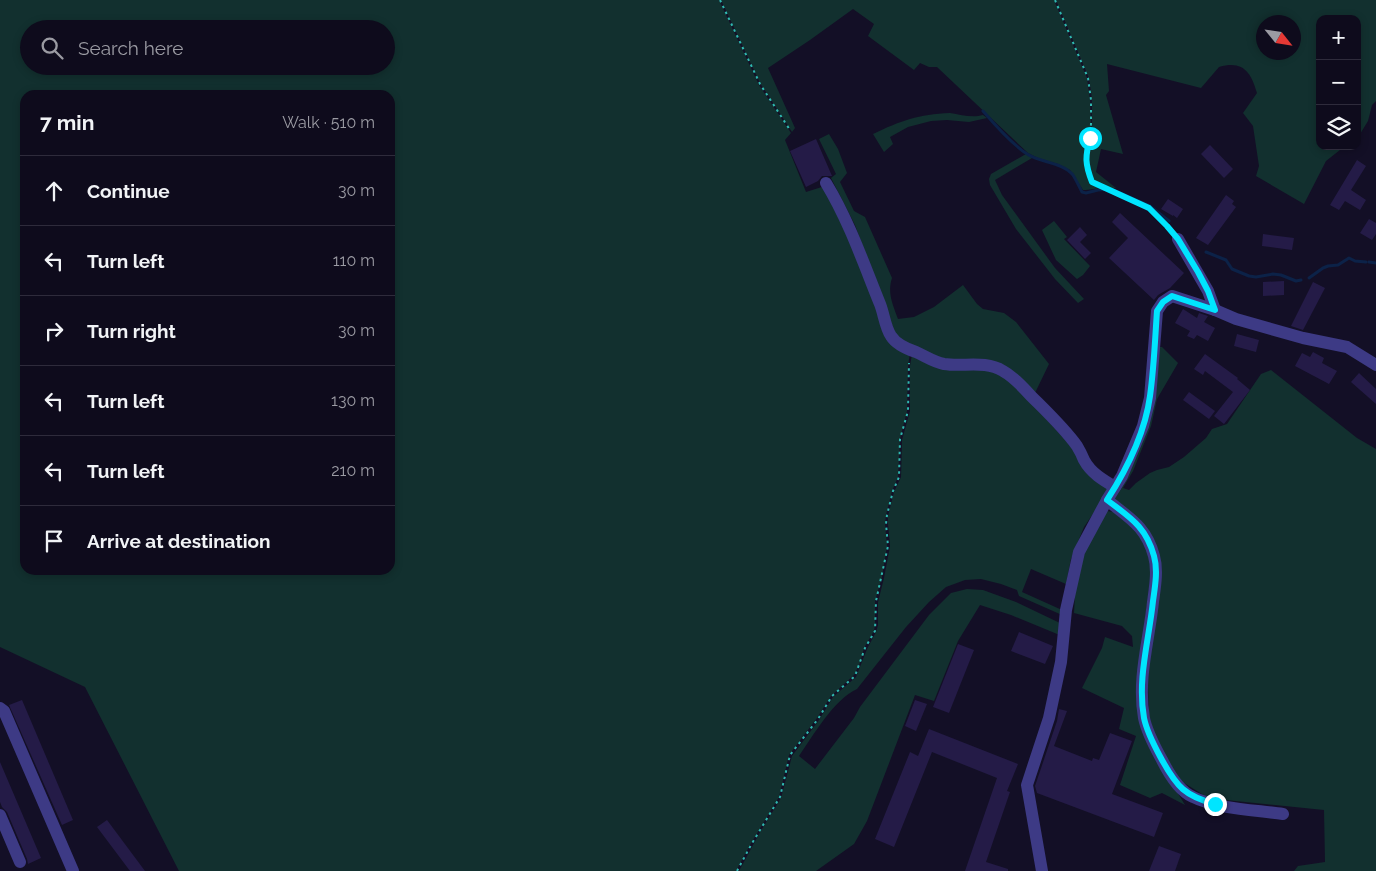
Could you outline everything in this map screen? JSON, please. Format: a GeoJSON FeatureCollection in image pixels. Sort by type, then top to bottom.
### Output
{"type":"FeatureCollection","features":[{"type":"Feature","properties":{"kind":"street"},"geometry":{"type":"LineString","coordinates":[[826,183],[855,239],[890,335],[896,342],[912,351],[942,363],[952,365],[983,364],[1003,371],[1013,378],[1062,429],[1078,447],[1085,462],[1093,472],[1115,487]]}},
{"type":"Feature","properties":{"kind":"street"},"geometry":{"type":"LineString","coordinates":[[1178,239],[1208,291],[1215,310]]}},
{"type":"Feature","properties":{"kind":"street"},"geometry":{"type":"LineString","coordinates":[[1042,871],[1027,785],[1049,718],[1061,662],[1066,610],[1079,552],[1122,476],[1143,426],[1150,398],[1157,311],[1163,302],[1172,296],[1236,319],[1303,338],[1348,347],[1376,365]]}},
{"type":"Feature","properties":{"kind":"street"},"geometry":{"type":"LineString","coordinates":[[1107,500],[1138,524],[1151,546],[1155,559],[1154,588],[1143,665],[1142,694],[1144,718],[1148,731],[1165,766],[1176,782],[1191,796],[1215,804],[1283,814]]}},
{"type":"Feature","properties":{"kind":"street"},"geometry":{"type":"LineString","coordinates":[[0,708],[4,711],[72,871]]}},
{"type":"Feature","properties":{"kind":"street"},"geometry":{"type":"LineString","coordinates":[[0,815],[20,862]]}},
{"type":"Feature","properties":{"kind":"path"},"geometry":{"type":"LineString","coordinates":[[720,0],[760,84],[790,130]]}},
{"type":"Feature","properties":{"kind":"path"},"geometry":{"type":"LineString","coordinates":[[1055,0],[1088,78],[1091,100],[1091,124],[1086,153],[1087,169],[1092,182],[1149,208],[1178,239]]}},
{"type":"Feature","properties":{"kind":"path"},"geometry":{"type":"LineString","coordinates":[[737,871],[780,797],[790,756],[818,719],[832,696],[855,676],[865,648],[875,632],[876,601],[888,546],[887,515],[893,491],[899,477],[900,439],[908,411],[908,366],[912,351]]}},
{"type":"Feature","properties":{"kind":"green space"},"geometry":{"type":"Polygon","coordinates":[[[0,0],[719,0],[759,85],[791,133],[785,140],[806,192],[825,186],[880,310],[910,353],[907,411],[900,439],[898,477],[892,491],[886,515],[887,546],[882,577],[875,601],[874,631],[864,648],[854,675],[831,696],[789,755],[779,797],[736,871],[179,871],[85,687],[0,647],[0,0]]]}},
{"type":"Feature","properties":{"kind":"green space"},"geometry":{"type":"Polygon","coordinates":[[[721,0],[1054,0],[1087,78],[1091,124],[1086,153],[1086,169],[1092,182],[1101,188],[1083,190],[1070,170],[1028,153],[937,67],[929,67],[920,63],[914,70],[868,36],[874,24],[853,9],[768,68],[795,128],[792,132],[760,83],[721,0]]]}},
{"type":"Feature","properties":{"kind":"green space"},"geometry":{"type":"Polygon","coordinates":[[[1056,0],[1376,0],[1376,101],[1372,105],[1368,121],[1361,132],[1361,15],[1316,15],[1316,150],[1340,150],[1326,161],[1304,204],[1256,176],[1259,166],[1253,126],[1243,113],[1257,93],[1249,74],[1240,67],[1227,65],[1219,67],[1201,88],[1107,64],[1109,91],[1106,95],[1123,154],[1101,149],[1096,172],[1116,188],[1107,188],[1093,181],[1088,169],[1087,153],[1091,139],[1092,99],[1089,78],[1056,0]]]}},
{"type":"Feature","properties":{"kind":"green space"},"geometry":{"type":"Polygon","coordinates":[[[950,113],[971,116],[983,115],[987,118],[969,122],[931,121],[908,127],[890,137],[893,144],[884,152],[873,134],[910,119],[950,113]]]}},
{"type":"Feature","properties":{"kind":"green space"},"geometry":{"type":"Polygon","coordinates":[[[829,134],[838,149],[847,173],[840,182],[854,211],[865,217],[892,278],[890,294],[898,319],[914,317],[934,307],[963,285],[983,309],[1004,313],[1016,322],[1049,364],[1034,395],[1013,375],[949,362],[897,338],[855,225],[831,178],[836,174],[819,139],[829,134]]]}},
{"type":"Feature","properties":{"kind":"green space"},"geometry":{"type":"Polygon","coordinates":[[[1026,154],[1032,158],[995,180],[1002,195],[1055,268],[1084,299],[1078,303],[1055,279],[1016,229],[990,185],[989,179],[991,174],[1026,154]]]}},
{"type":"Feature","properties":{"kind":"green space"},"geometry":{"type":"Polygon","coordinates":[[[1054,221],[1067,237],[1064,239],[1090,266],[1077,279],[1056,260],[1042,230],[1054,221]]]}},
{"type":"Feature","properties":{"kind":"green space"},"geometry":{"type":"Polygon","coordinates":[[[1159,347],[1162,347],[1178,363],[1157,399],[1151,426],[1133,471],[1123,488],[1129,490],[1150,473],[1169,467],[1206,438],[1212,429],[1227,424],[1261,374],[1271,370],[1357,438],[1376,449],[1376,871],[1294,871],[1298,866],[1325,862],[1324,810],[1216,799],[1205,796],[1181,781],[1157,745],[1149,714],[1148,675],[1161,567],[1114,500],[1124,476],[1159,347]]]}},
{"type":"Feature","properties":{"kind":"green space"},"geometry":{"type":"Polygon","coordinates":[[[912,354],[1004,373],[1110,489],[1084,527],[1071,559],[1066,584],[1031,569],[1022,592],[1062,610],[1062,615],[1019,596],[1017,590],[981,579],[965,580],[946,587],[906,627],[857,689],[848,694],[832,709],[799,756],[815,769],[929,615],[951,593],[967,589],[983,590],[1016,602],[1062,624],[1062,636],[1011,615],[980,605],[958,641],[934,701],[915,695],[867,821],[854,844],[816,871],[739,871],[781,798],[792,756],[819,720],[833,697],[856,677],[876,632],[878,625],[878,602],[890,546],[888,516],[894,492],[901,477],[902,440],[910,411],[910,366],[912,354]]]}},
{"type":"Feature","properties":{"kind":"green space"},"geometry":{"type":"Polygon","coordinates":[[[1107,511],[1113,512],[1143,535],[1152,565],[1138,675],[1165,772],[1185,805],[1162,793],[1150,798],[1120,785],[1136,736],[1119,729],[1124,708],[1082,688],[1102,648],[1105,637],[1133,647],[1132,636],[1122,626],[1074,613],[1075,594],[1083,554],[1107,511]]]}},
{"type":"Feature","properties":{"kind":"building"},"geometry":{"type":"Polygon","coordinates":[[[816,139],[832,176],[822,176],[818,181],[806,187],[790,151],[816,139]]]}},
{"type":"Feature","properties":{"kind":"building"},"geometry":{"type":"Polygon","coordinates":[[[1210,145],[1233,169],[1224,178],[1201,154],[1210,145]]]}},
{"type":"Feature","properties":{"kind":"building"},"geometry":{"type":"Polygon","coordinates":[[[1357,160],[1366,166],[1351,190],[1366,200],[1360,210],[1345,201],[1339,210],[1330,205],[1357,160]]]}},
{"type":"Feature","properties":{"kind":"building"},"geometry":{"type":"Polygon","coordinates":[[[1226,195],[1234,201],[1232,204],[1236,207],[1208,245],[1196,238],[1226,195]]]}},
{"type":"Feature","properties":{"kind":"building"},"geometry":{"type":"Polygon","coordinates":[[[1168,199],[1183,209],[1177,218],[1161,209],[1168,199]]]}},
{"type":"Feature","properties":{"kind":"building"},"geometry":{"type":"Polygon","coordinates":[[[1120,213],[1184,273],[1170,288],[1158,295],[1154,300],[1109,258],[1128,238],[1112,222],[1120,213]]]}},
{"type":"Feature","properties":{"kind":"building"},"geometry":{"type":"Polygon","coordinates":[[[1369,219],[1376,223],[1376,234],[1372,240],[1360,233],[1369,219]]]}},
{"type":"Feature","properties":{"kind":"building"},"geometry":{"type":"Polygon","coordinates":[[[1080,227],[1087,235],[1080,242],[1091,253],[1085,259],[1067,240],[1080,227]]]}},
{"type":"Feature","properties":{"kind":"building"},"geometry":{"type":"Polygon","coordinates":[[[1263,234],[1294,238],[1292,250],[1262,246],[1263,234]]]}},
{"type":"Feature","properties":{"kind":"building"},"geometry":{"type":"Polygon","coordinates":[[[1284,281],[1284,295],[1263,296],[1263,282],[1284,281]]]}},
{"type":"Feature","properties":{"kind":"building"},"geometry":{"type":"Polygon","coordinates":[[[1313,282],[1325,288],[1303,330],[1291,326],[1313,282]]]}},
{"type":"Feature","properties":{"kind":"building"},"geometry":{"type":"Polygon","coordinates":[[[1183,309],[1197,318],[1199,313],[1208,316],[1204,322],[1215,328],[1208,341],[1197,335],[1194,339],[1187,336],[1190,331],[1175,323],[1183,309]]]}},
{"type":"Feature","properties":{"kind":"building"},"geometry":{"type":"Polygon","coordinates":[[[1237,334],[1259,340],[1256,352],[1234,346],[1237,334]]]}},
{"type":"Feature","properties":{"kind":"building"},"geometry":{"type":"Polygon","coordinates":[[[1313,352],[1324,358],[1322,363],[1337,371],[1329,384],[1295,366],[1302,353],[1310,357],[1313,352]]]}},
{"type":"Feature","properties":{"kind":"building"},"geometry":{"type":"Polygon","coordinates":[[[1205,354],[1238,378],[1250,390],[1224,424],[1214,416],[1233,392],[1205,371],[1203,375],[1194,369],[1205,354]]]}},
{"type":"Feature","properties":{"kind":"building"},"geometry":{"type":"Polygon","coordinates":[[[1359,373],[1376,389],[1376,404],[1351,382],[1359,373]]]}},
{"type":"Feature","properties":{"kind":"building"},"geometry":{"type":"Polygon","coordinates":[[[1189,392],[1215,411],[1209,419],[1183,400],[1189,392]]]}},
{"type":"Feature","properties":{"kind":"building"},"geometry":{"type":"Polygon","coordinates":[[[1019,632],[1053,646],[1045,664],[1011,651],[1019,632]]]}},
{"type":"Feature","properties":{"kind":"building"},"geometry":{"type":"Polygon","coordinates":[[[958,644],[974,650],[949,713],[933,707],[958,644]]]}},
{"type":"Feature","properties":{"kind":"building"},"geometry":{"type":"Polygon","coordinates":[[[22,700],[73,820],[62,825],[9,705],[22,700]]]}},
{"type":"Feature","properties":{"kind":"building"},"geometry":{"type":"Polygon","coordinates":[[[915,700],[927,704],[916,731],[905,726],[915,700]]]}},
{"type":"Feature","properties":{"kind":"building"},"geometry":{"type":"Polygon","coordinates":[[[1059,709],[1067,711],[1054,746],[1092,761],[1093,758],[1099,760],[1110,733],[1132,741],[1112,794],[1163,813],[1154,837],[1037,793],[1035,786],[1057,721],[1059,709]]]}},
{"type":"Feature","properties":{"kind":"building"},"geometry":{"type":"Polygon","coordinates":[[[929,729],[1018,764],[1007,791],[1010,792],[986,862],[1008,869],[1008,871],[965,871],[997,778],[932,752],[894,847],[875,839],[910,752],[918,756],[929,729]]]}},
{"type":"Feature","properties":{"kind":"building"},"geometry":{"type":"Polygon","coordinates":[[[0,762],[41,858],[28,864],[7,812],[0,802],[0,762]]]}},
{"type":"Feature","properties":{"kind":"building"},"geometry":{"type":"Polygon","coordinates":[[[107,820],[145,871],[130,871],[97,827],[107,820]]]}},
{"type":"Feature","properties":{"kind":"building"},"geometry":{"type":"Polygon","coordinates":[[[1159,846],[1181,854],[1175,871],[1149,871],[1159,846]]]}},
{"type":"Feature","properties":{"kind":"waterway"},"geometry":{"type":"LineString","coordinates":[[983,111],[1021,150],[1033,157],[1057,165],[1073,175],[1082,192],[1111,189],[1150,206],[1169,221]]}},
{"type":"Feature","properties":{"kind":"waterway"},"geometry":{"type":"LineString","coordinates":[[1206,252],[1226,260],[1232,269],[1249,276],[1256,277],[1273,274],[1296,281],[1301,280]]}},
{"type":"Feature","properties":{"kind":"waterway"},"geometry":{"type":"LineString","coordinates":[[1309,278],[1323,268],[1338,265],[1349,258],[1355,261],[1366,262]]}},
{"type":"Feature","properties":{"kind":"waterway"},"geometry":{"type":"LineString","coordinates":[[1369,262],[1376,263]]}},
{"type":"Feature","properties":{"kind":"route"},"geometry":{"type":"LineString","coordinates":[[1090,138],[1086,153],[1087,169],[1092,182],[1149,208],[1167,226],[1178,239],[1198,272],[1215,310],[1172,296],[1163,302],[1157,311],[1150,398],[1143,426],[1122,476],[1107,500],[1138,524],[1148,539],[1155,559],[1151,619],[1143,665],[1142,684],[1144,718],[1148,731],[1165,766],[1183,790],[1201,801],[1215,804]]}}]}
